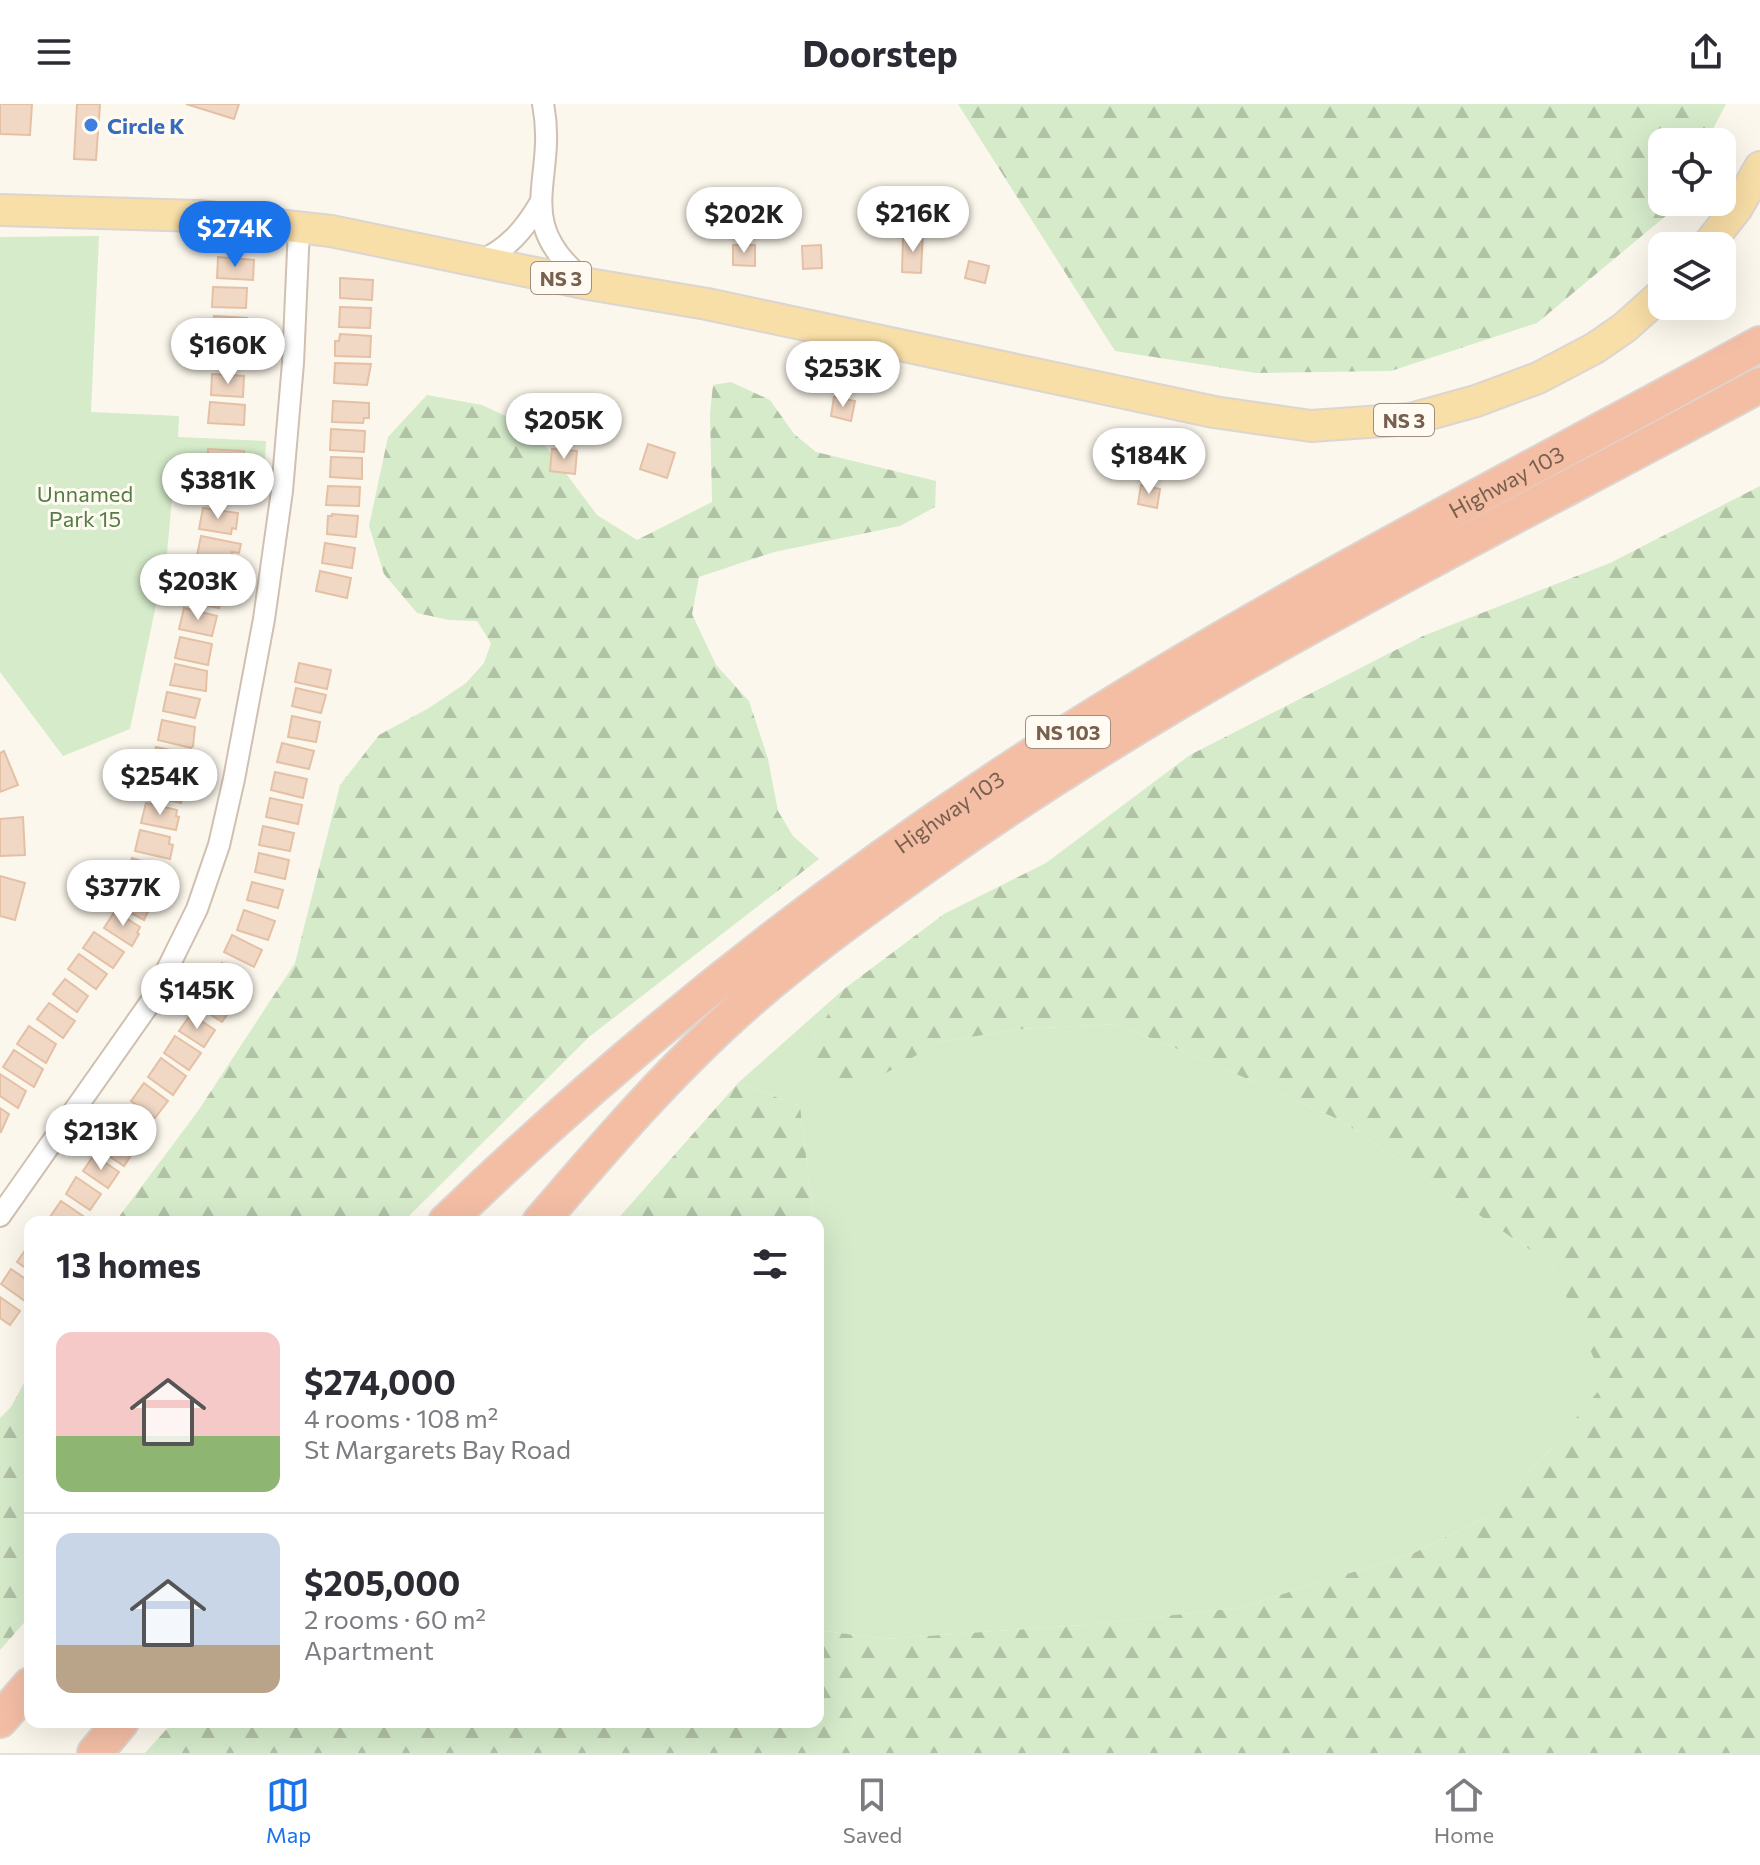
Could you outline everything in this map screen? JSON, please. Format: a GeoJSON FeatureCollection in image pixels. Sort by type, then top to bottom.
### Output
{"type":"FeatureCollection","features":[{"type":"Feature","properties":{"kind":"highway"},"geometry":{"type":"LineString","coordinates":[[1344,571],[1364,551],[1760,321]]}},
{"type":"Feature","properties":{"kind":"highway","name":"Highway 103"},"geometry":{"type":"LineString","coordinates":[[453,1216],[619,1063],[753,954],[849,882],[1050,743],[1156,678],[1344,571],[1760,344]]}},
{"type":"Feature","properties":{"kind":"highway","name":"Highway 103"},"geometry":{"type":"LineString","coordinates":[[545,1216],[646,1101],[745,1005],[863,911],[997,815],[1198,690],[1760,385]]}},
{"type":"Feature","properties":{"kind":"highway"},"geometry":{"type":"LineString","coordinates":[[0,1720],[24,1692]]}},
{"type":"Feature","properties":{"kind":"highway"},"geometry":{"type":"LineString","coordinates":[[95,1753],[116,1728]]}},
{"type":"Feature","properties":{"kind":"main road"},"geometry":{"type":"LineString","coordinates":[[1718,232],[1737,208],[1760,167]]}},
{"type":"Feature","properties":{"kind":"main road","name":"NS 3"},"geometry":{"type":"LineString","coordinates":[[0,210],[199,216],[409,246],[589,284],[707,304],[1214,412],[1311,426],[1411,419],[1516,386],[1595,348],[1648,307]]}},
{"type":"Feature","properties":{"kind":"street"},"geometry":{"type":"LineString","coordinates":[[543,104],[547,123],[546,164],[540,203],[543,225],[551,245],[564,263],[589,284]]}},
{"type":"Feature","properties":{"kind":"street"},"geometry":{"type":"LineString","coordinates":[[478,262],[497,253],[519,235],[540,203]]}},
{"type":"Feature","properties":{"kind":"street"},"geometry":{"type":"LineString","coordinates":[[0,1216],[152,1000],[197,909],[219,845],[264,619],[282,491],[293,363],[299,228]]}},
{"type":"Feature","properties":{"kind":"green space"},"geometry":{"type":"Polygon","coordinates":[[[958,104],[1726,104],[1713,128],[1648,128],[1648,216],[1666,216],[1537,323],[1391,371],[1256,373],[1115,351],[958,104]]]}},
{"type":"Feature","properties":{"kind":"green space","name":"Unnamed Park 15"},"geometry":{"type":"Polygon","coordinates":[[[99,236],[91,412],[179,416],[178,437],[266,441],[265,459],[176,455],[166,564],[251,582],[248,599],[161,581],[130,729],[63,756],[0,672],[0,237],[99,236]]]}},
{"type":"Feature","properties":{"kind":"green space"},"geometry":{"type":"Polygon","coordinates":[[[731,382],[770,400],[794,434],[816,452],[936,481],[935,507],[900,526],[774,552],[699,577],[692,614],[716,665],[749,701],[768,759],[778,811],[793,836],[819,859],[589,1037],[409,1216],[119,1216],[198,1111],[295,963],[340,785],[379,735],[429,708],[466,683],[484,663],[491,643],[477,621],[449,620],[417,613],[384,574],[369,526],[388,437],[427,395],[482,405],[532,428],[597,515],[637,540],[712,502],[710,413],[713,385],[731,382]]]}},
{"type":"Feature","properties":{"kind":"green space"},"geometry":{"type":"Polygon","coordinates":[[[1760,486],[1760,1753],[145,1753],[168,1728],[824,1728],[824,1631],[884,1639],[1083,1625],[1238,1608],[1414,1553],[1487,1517],[1548,1452],[1605,1383],[1552,1265],[1342,1121],[1116,1024],[1021,1029],[939,1042],[857,1090],[820,1072],[812,1040],[844,989],[944,914],[1046,863],[1190,755],[1423,636],[1610,563],[1760,486]]]}},
{"type":"Feature","properties":{"kind":"green space"},"geometry":{"type":"Polygon","coordinates":[[[844,989],[812,1040],[857,1089],[939,1042],[1021,1029],[1116,1024],[1342,1121],[1552,1265],[1606,1383],[1548,1452],[1487,1517],[1414,1553],[1238,1608],[1083,1625],[884,1639],[824,1631],[824,1216],[813,1216],[800,1106],[738,1083],[844,989]]]}},
{"type":"Feature","properties":{"kind":"green space"},"geometry":{"type":"Polygon","coordinates":[[[738,1083],[800,1106],[813,1216],[620,1216],[738,1083]]]}},
{"type":"Feature","properties":{"kind":"green space"},"geometry":{"type":"Polygon","coordinates":[[[24,1383],[24,1623],[0,1650],[0,1418],[11,1407],[24,1383]]]}},
{"type":"Feature","properties":{"kind":"building"},"geometry":{"type":"Polygon","coordinates":[[[0,104],[32,104],[30,135],[0,134],[0,104]]]}},
{"type":"Feature","properties":{"kind":"building"},"geometry":{"type":"Polygon","coordinates":[[[77,104],[100,104],[96,160],[74,159],[77,104]]]}},
{"type":"Feature","properties":{"kind":"building"},"geometry":{"type":"Polygon","coordinates":[[[186,104],[239,104],[234,119],[186,104]]]}},
{"type":"Feature","properties":{"kind":"building"},"geometry":{"type":"Polygon","coordinates":[[[915,230],[923,230],[921,273],[902,272],[903,239],[916,239],[915,230]]]}},
{"type":"Feature","properties":{"kind":"building"},"geometry":{"type":"Polygon","coordinates":[[[733,245],[755,245],[755,266],[733,265],[733,245]]]}},
{"type":"Feature","properties":{"kind":"building"},"geometry":{"type":"Polygon","coordinates":[[[821,245],[822,268],[803,269],[802,246],[821,245]]]}},
{"type":"Feature","properties":{"kind":"building"},"geometry":{"type":"Polygon","coordinates":[[[218,257],[254,260],[253,280],[217,278],[218,257]]]}},
{"type":"Feature","properties":{"kind":"building"},"geometry":{"type":"Polygon","coordinates":[[[969,261],[989,266],[985,283],[965,278],[969,261]]]}},
{"type":"Feature","properties":{"kind":"building"},"geometry":{"type":"Polygon","coordinates":[[[340,278],[373,280],[372,300],[340,298],[340,278]]]}},
{"type":"Feature","properties":{"kind":"building"},"geometry":{"type":"Polygon","coordinates":[[[213,287],[247,288],[246,308],[212,307],[213,287]]]}},
{"type":"Feature","properties":{"kind":"building"},"geometry":{"type":"Polygon","coordinates":[[[340,307],[371,308],[370,328],[339,327],[340,307]]]}},
{"type":"Feature","properties":{"kind":"building"},"geometry":{"type":"Polygon","coordinates":[[[214,316],[247,318],[246,338],[213,336],[214,316]]]}},
{"type":"Feature","properties":{"kind":"building"},"geometry":{"type":"Polygon","coordinates":[[[340,334],[371,336],[370,357],[335,356],[335,341],[339,341],[340,334]]]}},
{"type":"Feature","properties":{"kind":"building"},"geometry":{"type":"Polygon","coordinates":[[[214,344],[246,346],[246,367],[213,365],[214,344]]]}},
{"type":"Feature","properties":{"kind":"building"},"geometry":{"type":"Polygon","coordinates":[[[335,363],[371,364],[367,385],[334,383],[335,363]]]}},
{"type":"Feature","properties":{"kind":"building"},"geometry":{"type":"Polygon","coordinates":[[[212,374],[244,376],[243,397],[211,395],[212,374]]]}},
{"type":"Feature","properties":{"kind":"building"},"geometry":{"type":"Polygon","coordinates":[[[834,397],[855,401],[851,421],[831,416],[834,397]]]}},
{"type":"Feature","properties":{"kind":"building"},"geometry":{"type":"Polygon","coordinates":[[[333,401],[369,403],[369,418],[364,418],[363,423],[332,422],[333,401]]]}},
{"type":"Feature","properties":{"kind":"building"},"geometry":{"type":"Polygon","coordinates":[[[210,402],[245,405],[244,425],[208,423],[210,402]]]}},
{"type":"Feature","properties":{"kind":"building"},"geometry":{"type":"Polygon","coordinates":[[[331,429],[365,431],[364,452],[330,450],[331,429]]]}},
{"type":"Feature","properties":{"kind":"building"},"geometry":{"type":"Polygon","coordinates":[[[648,444],[675,453],[667,478],[640,469],[648,444]]]}},
{"type":"Feature","properties":{"kind":"building"},"geometry":{"type":"Polygon","coordinates":[[[208,449],[244,451],[243,472],[207,470],[208,449]]]}},
{"type":"Feature","properties":{"kind":"building"},"geometry":{"type":"Polygon","coordinates":[[[552,449],[577,451],[575,474],[550,471],[552,449]]]}},
{"type":"Feature","properties":{"kind":"building"},"geometry":{"type":"Polygon","coordinates":[[[331,457],[362,458],[362,479],[330,477],[331,457]]]}},
{"type":"Feature","properties":{"kind":"building"},"geometry":{"type":"Polygon","coordinates":[[[205,480],[239,481],[238,501],[204,499],[205,480]]]}},
{"type":"Feature","properties":{"kind":"building"},"geometry":{"type":"Polygon","coordinates":[[[1141,485],[1160,489],[1157,508],[1138,504],[1141,485]]]}},
{"type":"Feature","properties":{"kind":"building"},"geometry":{"type":"Polygon","coordinates":[[[328,486],[360,487],[359,506],[326,505],[328,486]]]}},
{"type":"Feature","properties":{"kind":"building"},"geometry":{"type":"Polygon","coordinates":[[[203,508],[238,513],[236,529],[232,528],[231,534],[199,529],[203,508]]]}},
{"type":"Feature","properties":{"kind":"building"},"geometry":{"type":"Polygon","coordinates":[[[328,516],[358,516],[356,537],[327,534],[328,516]]]}},
{"type":"Feature","properties":{"kind":"building"},"geometry":{"type":"Polygon","coordinates":[[[201,536],[241,544],[239,553],[232,552],[230,563],[197,556],[201,536]]]}},
{"type":"Feature","properties":{"kind":"building"},"geometry":{"type":"Polygon","coordinates":[[[325,543],[355,548],[352,568],[322,563],[325,543]]]}},
{"type":"Feature","properties":{"kind":"building"},"geometry":{"type":"Polygon","coordinates":[[[320,571],[351,578],[347,598],[316,591],[320,571]]]}},
{"type":"Feature","properties":{"kind":"building"},"geometry":{"type":"Polygon","coordinates":[[[189,582],[223,588],[219,608],[185,601],[189,582]]]}},
{"type":"Feature","properties":{"kind":"building"},"geometry":{"type":"Polygon","coordinates":[[[184,608],[217,616],[212,636],[179,629],[184,608]]]}},
{"type":"Feature","properties":{"kind":"building"},"geometry":{"type":"Polygon","coordinates":[[[180,637],[212,644],[208,665],[175,658],[180,637]]]}},
{"type":"Feature","properties":{"kind":"building"},"geometry":{"type":"Polygon","coordinates":[[[299,663],[331,670],[327,689],[295,682],[299,663]]]}},
{"type":"Feature","properties":{"kind":"building"},"geometry":{"type":"Polygon","coordinates":[[[175,664],[207,671],[206,691],[170,685],[175,664]]]}},
{"type":"Feature","properties":{"kind":"building"},"geometry":{"type":"Polygon","coordinates":[[[296,688],[326,695],[321,713],[292,706],[296,688]]]}},
{"type":"Feature","properties":{"kind":"building"},"geometry":{"type":"Polygon","coordinates":[[[167,692],[200,699],[195,718],[163,711],[167,692]]]}},
{"type":"Feature","properties":{"kind":"building"},"geometry":{"type":"Polygon","coordinates":[[[292,716],[320,722],[316,742],[288,737],[292,716]]]}},
{"type":"Feature","properties":{"kind":"building"},"geometry":{"type":"Polygon","coordinates":[[[162,720],[195,727],[193,746],[158,740],[162,720]]]}},
{"type":"Feature","properties":{"kind":"building"},"geometry":{"type":"Polygon","coordinates":[[[282,743],[314,751],[309,769],[277,762],[282,743]]]}},
{"type":"Feature","properties":{"kind":"building"},"geometry":{"type":"Polygon","coordinates":[[[156,747],[189,754],[186,775],[151,767],[156,747]]]}},
{"type":"Feature","properties":{"kind":"building"},"geometry":{"type":"Polygon","coordinates":[[[4,751],[18,785],[0,792],[0,753],[4,751]]]}},
{"type":"Feature","properties":{"kind":"building"},"geometry":{"type":"Polygon","coordinates":[[[275,772],[307,779],[303,798],[271,790],[275,772]]]}},
{"type":"Feature","properties":{"kind":"building"},"geometry":{"type":"Polygon","coordinates":[[[150,774],[182,781],[181,789],[184,790],[181,803],[146,795],[150,774]]]}},
{"type":"Feature","properties":{"kind":"building"},"geometry":{"type":"Polygon","coordinates":[[[270,798],[302,805],[298,824],[266,817],[270,798]]]}},
{"type":"Feature","properties":{"kind":"building"},"geometry":{"type":"Polygon","coordinates":[[[146,803],[177,810],[176,830],[141,823],[146,803]]]}},
{"type":"Feature","properties":{"kind":"building"},"geometry":{"type":"Polygon","coordinates":[[[23,817],[25,855],[0,856],[0,819],[23,817]]]}},
{"type":"Feature","properties":{"kind":"building"},"geometry":{"type":"Polygon","coordinates":[[[263,826],[294,833],[290,851],[259,845],[263,826]]]}},
{"type":"Feature","properties":{"kind":"building"},"geometry":{"type":"Polygon","coordinates":[[[140,830],[170,837],[169,844],[173,845],[170,859],[135,851],[140,830]]]}},
{"type":"Feature","properties":{"kind":"building"},"geometry":{"type":"Polygon","coordinates":[[[259,853],[289,860],[285,879],[255,872],[259,853]]]}},
{"type":"Feature","properties":{"kind":"building"},"geometry":{"type":"Polygon","coordinates":[[[132,858],[164,868],[163,884],[159,887],[126,878],[132,858]]]}},
{"type":"Feature","properties":{"kind":"building"},"geometry":{"type":"Polygon","coordinates":[[[0,876],[25,883],[15,920],[0,916],[0,876]]]}},
{"type":"Feature","properties":{"kind":"building"},"geometry":{"type":"Polygon","coordinates":[[[252,882],[283,890],[278,908],[247,900],[252,882]]]}},
{"type":"Feature","properties":{"kind":"building"},"geometry":{"type":"Polygon","coordinates":[[[123,886],[151,899],[144,920],[114,904],[123,886]]]}},
{"type":"Feature","properties":{"kind":"building"},"geometry":{"type":"Polygon","coordinates":[[[244,910],[275,921],[268,940],[237,930],[244,910]]]}},
{"type":"Feature","properties":{"kind":"building"},"geometry":{"type":"Polygon","coordinates":[[[115,911],[140,927],[132,946],[104,928],[115,911]]]}},
{"type":"Feature","properties":{"kind":"building"},"geometry":{"type":"Polygon","coordinates":[[[94,932],[124,952],[113,968],[83,948],[94,932]]]}},
{"type":"Feature","properties":{"kind":"building"},"geometry":{"type":"Polygon","coordinates":[[[232,935],[262,950],[254,967],[224,952],[232,935]]]}},
{"type":"Feature","properties":{"kind":"building"},"geometry":{"type":"Polygon","coordinates":[[[79,954],[107,974],[96,989],[68,969],[79,954]]]}},
{"type":"Feature","properties":{"kind":"building"},"geometry":{"type":"Polygon","coordinates":[[[222,963],[248,978],[238,995],[212,979],[222,963]]]}},
{"type":"Feature","properties":{"kind":"building"},"geometry":{"type":"Polygon","coordinates":[[[65,979],[88,996],[77,1012],[53,994],[65,979]]]}},
{"type":"Feature","properties":{"kind":"building"},"geometry":{"type":"Polygon","coordinates":[[[207,989],[233,1006],[222,1022],[196,1005],[207,989]]]}},
{"type":"Feature","properties":{"kind":"building"},"geometry":{"type":"Polygon","coordinates":[[[49,1003],[75,1021],[63,1038],[37,1019],[49,1003]]]}},
{"type":"Feature","properties":{"kind":"building"},"geometry":{"type":"Polygon","coordinates":[[[191,1014],[215,1030],[204,1047],[179,1031],[191,1014]]]}},
{"type":"Feature","properties":{"kind":"building"},"geometry":{"type":"Polygon","coordinates":[[[29,1026],[56,1044],[46,1063],[17,1044],[29,1026]]]}},
{"type":"Feature","properties":{"kind":"building"},"geometry":{"type":"Polygon","coordinates":[[[175,1036],[201,1053],[189,1070],[164,1053],[175,1036]]]}},
{"type":"Feature","properties":{"kind":"building"},"geometry":{"type":"Polygon","coordinates":[[[14,1050],[43,1069],[34,1087],[3,1067],[14,1050]]]}},
{"type":"Feature","properties":{"kind":"building"},"geometry":{"type":"Polygon","coordinates":[[[161,1058],[186,1076],[173,1095],[148,1077],[161,1058]]]}},
{"type":"Feature","properties":{"kind":"building"},"geometry":{"type":"Polygon","coordinates":[[[0,1074],[26,1091],[18,1108],[0,1096],[0,1074]]]}},
{"type":"Feature","properties":{"kind":"building"},"geometry":{"type":"Polygon","coordinates":[[[144,1083],[168,1101],[155,1118],[131,1101],[144,1083]]]}},
{"type":"Feature","properties":{"kind":"building"},"geometry":{"type":"Polygon","coordinates":[[[125,1106],[152,1124],[141,1140],[114,1123],[125,1106]]]}},
{"type":"Feature","properties":{"kind":"building"},"geometry":{"type":"Polygon","coordinates":[[[0,1108],[9,1114],[1,1132],[0,1131],[0,1108]]]}},
{"type":"Feature","properties":{"kind":"building"},"geometry":{"type":"Polygon","coordinates":[[[108,1131],[135,1149],[124,1166],[97,1148],[108,1131]]]}},
{"type":"Feature","properties":{"kind":"building"},"geometry":{"type":"Polygon","coordinates":[[[94,1155],[119,1172],[108,1188],[83,1171],[94,1155]]]}},
{"type":"Feature","properties":{"kind":"building"},"geometry":{"type":"Polygon","coordinates":[[[76,1177],[101,1194],[90,1210],[66,1194],[76,1177]]]}},
{"type":"Feature","properties":{"kind":"building"},"geometry":{"type":"Polygon","coordinates":[[[61,1201],[83,1216],[51,1216],[61,1201]]]}},
{"type":"Feature","properties":{"kind":"building"},"geometry":{"type":"Polygon","coordinates":[[[24,1252],[24,1267],[17,1262],[24,1252]]]}},
{"type":"Feature","properties":{"kind":"building"},"geometry":{"type":"Polygon","coordinates":[[[11,1269],[24,1278],[24,1300],[1,1284],[11,1269]]]}},
{"type":"Feature","properties":{"kind":"building"},"geometry":{"type":"Polygon","coordinates":[[[0,1297],[20,1311],[10,1325],[0,1318],[0,1297]]]}},
{"type":"Feature","properties":{"kind":"place","name":"Circle K"},"geometry":{"type":"Point","coordinates":[91,125]}}]}
